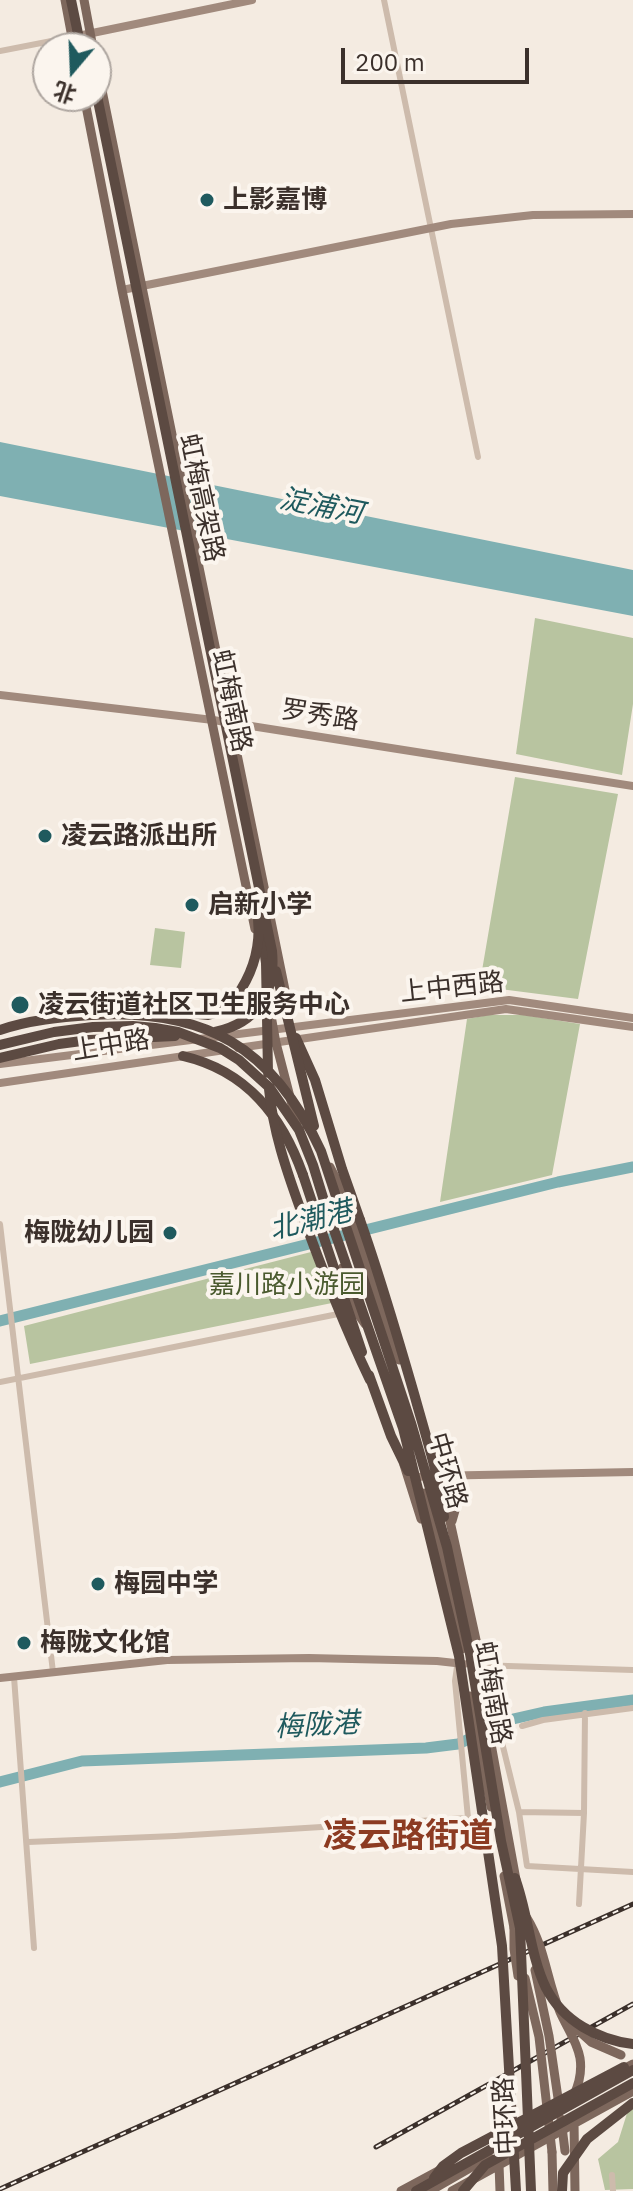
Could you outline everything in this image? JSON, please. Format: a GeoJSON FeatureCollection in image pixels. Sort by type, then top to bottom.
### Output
{"type":"FeatureCollection","features":[{"type":"Feature","properties":{"kind":"highway"},"geometry":{"type":"LineString","coordinates":[[71,0],[78,32]]}},
{"type":"Feature","properties":{"kind":"highway"},"geometry":{"type":"LineString","coordinates":[[78,0],[84,32]]}},
{"type":"Feature","properties":{"kind":"highway","name":"虹梅高架路"},"geometry":{"type":"LineString","coordinates":[[93,112],[262,913]]}},
{"type":"Feature","properties":{"kind":"highway","name":"虹梅高架路"},"geometry":{"type":"LineString","coordinates":[[100,112],[262,913]]}},
{"type":"Feature","properties":{"kind":"highway"},"geometry":{"type":"LineString","coordinates":[[262,913],[305,1098],[321,1151]]}},
{"type":"Feature","properties":{"kind":"highway"},"geometry":{"type":"LineString","coordinates":[[44,1020],[82,1007],[110,1004],[146,1006],[196,1015],[219,1012],[236,997],[253,967],[262,913]]}},
{"type":"Feature","properties":{"kind":"highway"},"geometry":{"type":"LineString","coordinates":[[262,913],[268,1071],[274,1129],[320,1266],[348,1335],[370,1380],[391,1436],[422,1479]]}},
{"type":"Feature","properties":{"kind":"highway"},"geometry":{"type":"LineString","coordinates":[[0,1061],[59,1044],[204,1034],[229,1028],[247,1019],[264,1001],[272,979],[272,951]]}},
{"type":"Feature","properties":{"kind":"highway","name":"中环路"},"geometry":{"type":"LineString","coordinates":[[0,1030],[44,1020],[119,1013],[197,1026],[221,1035],[275,1076],[307,1122],[321,1151],[411,1423],[447,1547],[470,1654],[501,1841],[520,1928],[531,2191]]}},
{"type":"Feature","properties":{"kind":"highway","name":"中环路"},"geometry":{"type":"LineString","coordinates":[[0,1045],[54,1032],[133,1026],[200,1039],[239,1060],[270,1088],[299,1130],[422,1479],[459,1656],[502,1946],[516,2191]]}},
{"type":"Feature","properties":{"kind":"highway"},"geometry":{"type":"LineString","coordinates":[[296,1038],[315,1080],[342,1169],[353,1221],[381,1279],[441,1493],[447,1547]]}},
{"type":"Feature","properties":{"kind":"highway"},"geometry":{"type":"LineString","coordinates":[[183,1056],[211,1063],[240,1081],[270,1110],[282,1129],[303,1175],[358,1335],[370,1380]]}},
{"type":"Feature","properties":{"kind":"highway"},"geometry":{"type":"LineString","coordinates":[[292,1107],[297,1158]]}},
{"type":"Feature","properties":{"kind":"highway"},"geometry":{"type":"LineString","coordinates":[[501,1841],[523,1902],[537,1963],[547,1989],[576,2022],[595,2034],[633,2044]]}},
{"type":"Feature","properties":{"kind":"highway"},"geometry":{"type":"LineString","coordinates":[[429,2191],[443,2166],[461,2153],[633,2063]]}},
{"type":"Feature","properties":{"kind":"highway"},"geometry":{"type":"LineString","coordinates":[[418,2191],[633,2070]]}},
{"type":"Feature","properties":{"kind":"highway"},"geometry":{"type":"LineString","coordinates":[[438,2191],[633,2080]]}},
{"type":"Feature","properties":{"kind":"highway"},"geometry":{"type":"LineString","coordinates":[[564,2191],[563,2173],[587,2139],[633,2103]]}},
{"type":"Feature","properties":{"kind":"highway"},"geometry":{"type":"LineString","coordinates":[[463,2191],[485,2165]]}},
{"type":"Feature","properties":{"kind":"main road"},"geometry":{"type":"LineString","coordinates":[[65,0],[71,32]]}},
{"type":"Feature","properties":{"kind":"main road"},"geometry":{"type":"LineString","coordinates":[[84,0],[90,32]]}},
{"type":"Feature","properties":{"kind":"main road","name":"虹梅南路"},"geometry":{"type":"LineString","coordinates":[[87,112],[213,720],[276,1043],[292,1107],[355,1310],[358,1343],[422,1479],[451,1524],[478,1649],[477,1665],[486,1722],[549,2036],[565,2151],[564,2191]]}},
{"type":"Feature","properties":{"kind":"main road","name":"虹梅南路"},"geometry":{"type":"LineString","coordinates":[[106,112],[296,1038],[301,1080],[332,1172],[353,1221],[358,1250],[409,1416],[445,1606],[461,1664]]}},
{"type":"Feature","properties":{"kind":"main road","name":"虹梅南路"},"geometry":{"type":"LineString","coordinates":[[377,1305],[396,1350],[422,1434],[422,1479],[450,1589],[461,1664],[539,2037],[552,2152],[553,2191]]}},
{"type":"Feature","properties":{"kind":"main road","name":"虹梅南路"},"geometry":{"type":"LineString","coordinates":[[355,1310],[368,1329],[422,1479],[470,1651],[477,1665]]}},
{"type":"Feature","properties":{"kind":"main road"},"geometry":{"type":"LineString","coordinates":[[337,1315],[355,1322]]}},
{"type":"Feature","properties":{"kind":"main road"},"geometry":{"type":"LineString","coordinates":[[394,1367],[396,1350]]}},
{"type":"Feature","properties":{"kind":"main road"},"geometry":{"type":"LineString","coordinates":[[409,1416],[422,1434]]}},
{"type":"Feature","properties":{"kind":"main road"},"geometry":{"type":"LineString","coordinates":[[451,1524],[458,1500],[454,1475]]}},
{"type":"Feature","properties":{"kind":"main road"},"geometry":{"type":"LineString","coordinates":[[458,1600],[463,1577]]}},
{"type":"Feature","properties":{"kind":"main road"},"geometry":{"type":"LineString","coordinates":[[445,1606],[450,1589]]}},
{"type":"Feature","properties":{"kind":"main road"},"geometry":{"type":"LineString","coordinates":[[523,1912],[535,1931],[560,2012],[578,2050],[581,2068],[576,2092],[564,2116]]}},
{"type":"Feature","properties":{"kind":"main road"},"geometry":{"type":"LineString","coordinates":[[418,2191],[493,2152],[509,2137],[520,2113],[528,2077],[526,2028],[514,1949],[514,1928]]}},
{"type":"Feature","properties":{"kind":"main road"},"geometry":{"type":"LineString","coordinates":[[560,2012],[591,2042],[633,2057]]}},
{"type":"Feature","properties":{"kind":"main road"},"geometry":{"type":"LineString","coordinates":[[401,2191],[633,2063]]}},
{"type":"Feature","properties":{"kind":"main road"},"geometry":{"type":"LineString","coordinates":[[429,2191],[633,2080]]}},
{"type":"Feature","properties":{"kind":"main road"},"geometry":{"type":"LineString","coordinates":[[452,2191],[633,2091]]}},
{"type":"Feature","properties":{"kind":"main road"},"geometry":{"type":"LineString","coordinates":[[575,2096],[575,2191]]}},
{"type":"Feature","properties":{"kind":"main road"},"geometry":{"type":"LineString","coordinates":[[498,2138],[500,2191]]}},
{"type":"Feature","properties":{"kind":"street"},"geometry":{"type":"LineString","coordinates":[[90,32],[252,0]]}},
{"type":"Feature","properties":{"kind":"street"},"geometry":{"type":"LineString","coordinates":[[384,0],[478,457]]}},
{"type":"Feature","properties":{"kind":"street"},"geometry":{"type":"LineString","coordinates":[[0,51],[32,45]]}},
{"type":"Feature","properties":{"kind":"street"},"geometry":{"type":"LineString","coordinates":[[122,290],[432,227],[533,215],[633,214]]}},
{"type":"Feature","properties":{"kind":"street","name":"罗秀路"},"geometry":{"type":"LineString","coordinates":[[0,695],[213,720],[633,786]]}},
{"type":"Feature","properties":{"kind":"street","name":"上中西路"},"geometry":{"type":"LineString","coordinates":[[274,1030],[509,1000],[633,1018]]}},
{"type":"Feature","properties":{"kind":"street","name":"上中西路"},"geometry":{"type":"LineString","coordinates":[[276,1043],[506,1009],[633,1027]]}},
{"type":"Feature","properties":{"kind":"street","name":"上中路"},"geometry":{"type":"LineString","coordinates":[[0,1061],[274,1030]]}},
{"type":"Feature","properties":{"kind":"street","name":"上中路"},"geometry":{"type":"LineString","coordinates":[[0,1083],[276,1043]]}},
{"type":"Feature","properties":{"kind":"street"},"geometry":{"type":"LineString","coordinates":[[0,1224],[53,1672]]}},
{"type":"Feature","properties":{"kind":"street"},"geometry":{"type":"LineString","coordinates":[[0,1382],[377,1305]]}},
{"type":"Feature","properties":{"kind":"street"},"geometry":{"type":"LineString","coordinates":[[422,1479],[454,1475],[633,1472]]}},
{"type":"Feature","properties":{"kind":"street"},"geometry":{"type":"LineString","coordinates":[[0,1678],[211,1658],[380,1659],[461,1664],[455,1681],[468,1818],[28,1842]]}},
{"type":"Feature","properties":{"kind":"street"},"geometry":{"type":"LineString","coordinates":[[633,1670],[477,1665],[495,1714],[519,1812],[527,1866],[633,1872]]}},
{"type":"Feature","properties":{"kind":"street"},"geometry":{"type":"LineString","coordinates":[[14,1677],[34,1948]]}},
{"type":"Feature","properties":{"kind":"street"},"geometry":{"type":"LineString","coordinates":[[522,1726],[585,1713],[633,1708]]}},
{"type":"Feature","properties":{"kind":"street"},"geometry":{"type":"LineString","coordinates":[[579,1904],[585,1713]]}},
{"type":"Feature","properties":{"kind":"street"},"geometry":{"type":"LineString","coordinates":[[519,1812],[584,1813]]}},
{"type":"Feature","properties":{"kind":"street"},"geometry":{"type":"LineString","coordinates":[[612,2175],[613,2191]]}},
{"type":"Feature","properties":{"kind":"green space"},"geometry":{"type":"Polygon","coordinates":[[[535,618],[633,638],[633,704],[622,775],[516,754],[535,618]]]}},
{"type":"Feature","properties":{"kind":"green space"},"geometry":{"type":"Polygon","coordinates":[[[515,777],[618,794],[578,999],[500,989],[478,994],[515,777]]]}},
{"type":"Feature","properties":{"kind":"green space"},"geometry":{"type":"Polygon","coordinates":[[[155,928],[185,932],[181,968],[150,965],[155,928]]]}},
{"type":"Feature","properties":{"kind":"green space"},"geometry":{"type":"Polygon","coordinates":[[[488,1015],[524,1015],[580,1024],[552,1175],[440,1202],[467,1019],[488,1015]]]}},
{"type":"Feature","properties":{"kind":"green space","name":"嘉川路小游园"},"geometry":{"type":"Polygon","coordinates":[[[311,1252],[332,1303],[30,1364],[24,1326],[311,1252]]]}},
{"type":"Feature","properties":{"kind":"green space"},"geometry":{"type":"Polygon","coordinates":[[[633,2105],[633,2189],[605,2190],[598,2159],[618,2142],[629,2107],[633,2105]]]}},
{"type":"Feature","properties":{"kind":"water","name":"淀浦河"},"geometry":{"type":"Polygon","coordinates":[[[0,442],[633,570],[633,616],[0,496],[0,442]]]}},
{"type":"Feature","properties":{"kind":"waterway","name":"北潮港"},"geometry":{"type":"LineString","coordinates":[[0,1321],[558,1182],[633,1167]]}},
{"type":"Feature","properties":{"kind":"waterway","name":"梅陇港"},"geometry":{"type":"LineString","coordinates":[[0,1782],[82,1761],[426,1748],[458,1744],[513,1719],[633,1700]]}},
{"type":"Feature","properties":{"kind":"railway"},"geometry":{"type":"LineString","coordinates":[[0,2189],[633,1904]]}},
{"type":"Feature","properties":{"kind":"railway"},"geometry":{"type":"LineString","coordinates":[[376,2147],[633,2004]]}},
{"type":"Feature","properties":{"kind":"place","name":"上影嘉博"},"geometry":{"type":"Point","coordinates":[207,200]}},
{"type":"Feature","properties":{"kind":"place","name":"凌云路派出所"},"geometry":{"type":"Point","coordinates":[45,836]}},
{"type":"Feature","properties":{"kind":"place","name":"启新小学"},"geometry":{"type":"Point","coordinates":[192,905]}},
{"type":"Feature","properties":{"kind":"place","name":"凌云街道社区卫生服务中心"},"geometry":{"type":"Point","coordinates":[20,1005]}},
{"type":"Feature","properties":{"kind":"place","name":"梅陇幼儿园"},"geometry":{"type":"Point","coordinates":[170,1233]}},
{"type":"Feature","properties":{"kind":"place","name":"梅园中学"},"geometry":{"type":"Point","coordinates":[98,1584]}},
{"type":"Feature","properties":{"kind":"place","name":"梅陇文化馆"},"geometry":{"type":"Point","coordinates":[24,1643]}},
{"type":"Feature","properties":{"kind":"district","name":"凌云路街道"},"geometry":{"type":"Point","coordinates":[408,1837]}}]}
